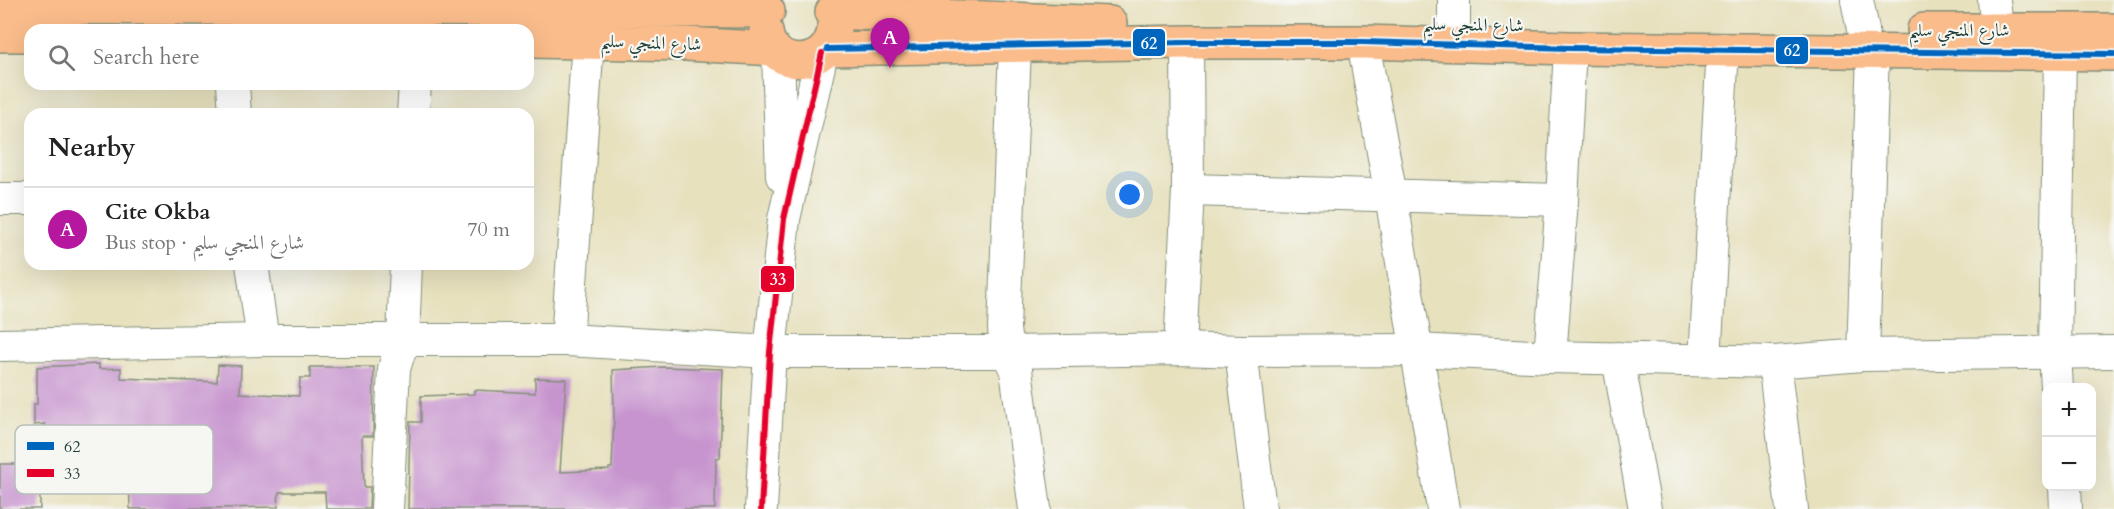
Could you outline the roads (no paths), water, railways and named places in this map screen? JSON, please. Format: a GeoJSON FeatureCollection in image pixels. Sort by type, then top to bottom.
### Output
{"type":"FeatureCollection","features":[{"type":"Feature","properties":{"kind":"main road","name":"شارع المنجي سليم"},"geometry":{"type":"LineString","coordinates":[[0,7],[109,3],[773,5]]}},
{"type":"Feature","properties":{"kind":"main road"},"geometry":{"type":"LineString","coordinates":[[773,5],[765,22],[766,37],[776,51]]}},
{"type":"Feature","properties":{"kind":"main road","name":"شارع المنجي سليم"},"geometry":{"type":"LineString","coordinates":[[841,6],[1072,11],[1454,12],[1864,27],[2060,54],[2114,54]]}},
{"type":"Feature","properties":{"kind":"main road"},"geometry":{"type":"LineString","coordinates":[[825,51],[841,6]]}},
{"type":"Feature","properties":{"kind":"main road","name":"شارع المنجي سليم"},"geometry":{"type":"LineString","coordinates":[[534,40],[686,44],[776,51],[795,61],[804,61],[825,51],[1187,42],[1363,42],[1570,48],[1724,49],[1864,27],[1995,15],[2114,30]]}},
{"type":"Feature","properties":{"kind":"main road"},"geometry":{"type":"LineString","coordinates":[[0,35],[24,35]]}},
{"type":"Feature","properties":{"kind":"street"},"geometry":{"type":"LineString","coordinates":[[1863,355],[1864,27]]}},
{"type":"Feature","properties":{"kind":"street"},"geometry":{"type":"LineString","coordinates":[[567,340],[588,41]]}},
{"type":"Feature","properties":{"kind":"street"},"geometry":{"type":"LineString","coordinates":[[1180,349],[1188,190],[1187,42]]}},
{"type":"Feature","properties":{"kind":"street"},"geometry":{"type":"LineString","coordinates":[[1363,42],[1443,509]]}},
{"type":"Feature","properties":{"kind":"street"},"geometry":{"type":"LineString","coordinates":[[1015,46],[1004,329],[1007,352],[1016,370],[1035,509]]}},
{"type":"Feature","properties":{"kind":"street"},"geometry":{"type":"LineString","coordinates":[[1550,357],[1562,200],[1570,48]]}},
{"type":"Feature","properties":{"kind":"street"},"geometry":{"type":"LineString","coordinates":[[1705,359],[1724,49]]}},
{"type":"Feature","properties":{"kind":"street"},"geometry":{"type":"LineString","coordinates":[[776,51],[784,219]]}},
{"type":"Feature","properties":{"kind":"street"},"geometry":{"type":"LineString","coordinates":[[761,509],[770,352],[784,219],[825,51]]}},
{"type":"Feature","properties":{"kind":"street"},"geometry":{"type":"LineString","coordinates":[[2057,383],[2055,353],[2060,54]]}},
{"type":"Feature","properties":{"kind":"street"},"geometry":{"type":"LineString","coordinates":[[233,90],[235,108]]}},
{"type":"Feature","properties":{"kind":"street"},"geometry":{"type":"LineString","coordinates":[[413,108],[415,90]]}},
{"type":"Feature","properties":{"kind":"street"},"geometry":{"type":"LineString","coordinates":[[1188,190],[1562,200]]}},
{"type":"Feature","properties":{"kind":"street"},"geometry":{"type":"LineString","coordinates":[[0,199],[24,199]]}},
{"type":"Feature","properties":{"kind":"street"},"geometry":{"type":"LineString","coordinates":[[253,270],[263,340]]}},
{"type":"Feature","properties":{"kind":"street"},"geometry":{"type":"LineString","coordinates":[[387,509],[394,369],[403,340],[406,270]]}},
{"type":"Feature","properties":{"kind":"street"},"geometry":{"type":"LineString","coordinates":[[0,345],[263,340],[567,340],[770,352],[1417,350],[1550,357],[1774,362],[1863,355],[2114,352]]}},
{"type":"Feature","properties":{"kind":"street"},"geometry":{"type":"LineString","coordinates":[[1241,351],[1260,509]]}},
{"type":"Feature","properties":{"kind":"street"},"geometry":{"type":"LineString","coordinates":[[1618,358],[1645,509]]}},
{"type":"Feature","properties":{"kind":"street"},"geometry":{"type":"LineString","coordinates":[[1774,362],[1792,509]]}},
{"type":"Feature","properties":{"kind":"street"},"geometry":{"type":"LineString","coordinates":[[2065,491],[2066,509]]}},
{"type":"Feature","properties":{"kind":"place","name":"Cite Okba"},"geometry":{"type":"Point","coordinates":[890,68]}}]}
